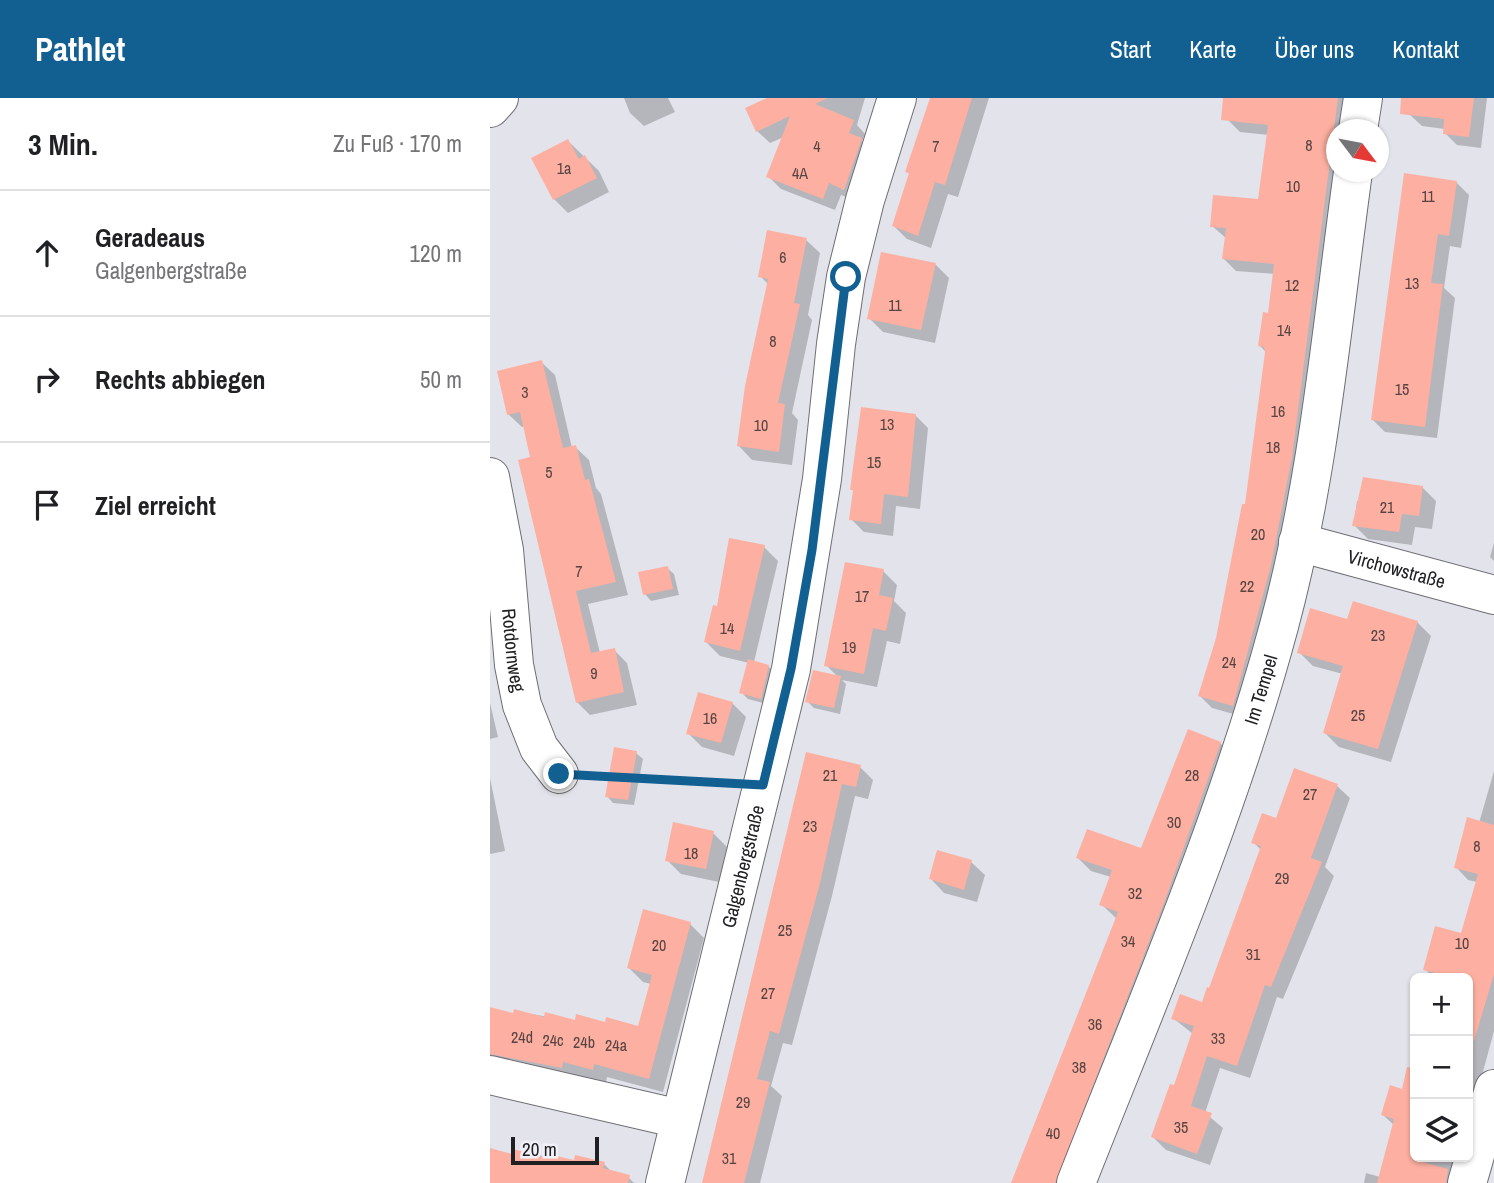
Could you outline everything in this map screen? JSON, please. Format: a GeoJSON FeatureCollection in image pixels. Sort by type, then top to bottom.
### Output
{"type":"FeatureCollection","features":[{"type":"Feature","properties":{"kind":"street"},"geometry":{"type":"LineString","coordinates":[[490,108],[499,98]]}},
{"type":"Feature","properties":{"kind":"street","name":"Galgenbergstraße"},"geometry":{"type":"LineString","coordinates":[[664,1183],[791,669],[812,550],[846,277],[865,200],[897,98]]}},
{"type":"Feature","properties":{"kind":"street"},"geometry":{"type":"LineString","coordinates":[[1360,119],[1363,98]]}},
{"type":"Feature","properties":{"kind":"street","name":"Im Tempel"},"geometry":{"type":"LineString","coordinates":[[1076,1183],[1239,759],[1280,625],[1315,451],[1352,182]]}},
{"type":"Feature","properties":{"kind":"street","name":"Rotdornweg"},"geometry":{"type":"LineString","coordinates":[[490,477],[504,550],[514,665],[522,705],[539,748],[559,774]]}},
{"type":"Feature","properties":{"kind":"street","name":"Virchowstraße"},"geometry":{"type":"LineString","coordinates":[[1298,542],[1494,595]]}},
{"type":"Feature","properties":{"kind":"street"},"geometry":{"type":"LineString","coordinates":[[490,1075],[680,1119]]}},
{"type":"Feature","properties":{"kind":"street"},"geometry":{"type":"LineString","coordinates":[[1467,1183],[1494,1089]]}},
{"type":"Feature","properties":{"kind":"path"},"geometry":{"type":"LineString","coordinates":[[559,774],[763,785]]}},
{"type":"Feature","properties":{"kind":"building"},"geometry":{"type":"Polygon","coordinates":[[[767,98],[828,98],[815,104],[854,120],[849,133],[862,138],[844,190],[829,183],[823,199],[766,177],[790,116],[756,132],[745,108],[767,98]]]}},
{"type":"Feature","properties":{"kind":"building"},"geometry":{"type":"Polygon","coordinates":[[[930,98],[972,98],[945,185],[935,182],[918,236],[892,226],[909,173],[905,172],[930,98]]]}},
{"type":"Feature","properties":{"kind":"building"},"geometry":{"type":"Polygon","coordinates":[[[1223,98],[1338,98],[1335,119],[1326,119],[1327,182],[1292,457],[1271,565],[1233,706],[1198,696],[1216,638],[1242,504],[1245,504],[1265,352],[1264,347],[1258,346],[1263,312],[1268,313],[1274,264],[1222,259],[1226,228],[1210,227],[1213,195],[1258,199],[1268,125],[1221,120],[1223,98]]]}},
{"type":"Feature","properties":{"kind":"building"},"geometry":{"type":"Polygon","coordinates":[[[1401,98],[1474,98],[1469,137],[1443,134],[1444,119],[1400,114],[1401,98]]]}},
{"type":"Feature","properties":{"kind":"building"},"geometry":{"type":"Polygon","coordinates":[[[568,139],[579,159],[585,155],[597,178],[553,200],[531,158],[568,139]]]}},
{"type":"Feature","properties":{"kind":"building"},"geometry":{"type":"Polygon","coordinates":[[[1404,173],[1457,181],[1449,236],[1438,234],[1431,283],[1443,284],[1425,427],[1371,420],[1404,173]]]}},
{"type":"Feature","properties":{"kind":"building"},"geometry":{"type":"Polygon","coordinates":[[[767,230],[807,238],[794,303],[800,304],[778,403],[785,404],[779,452],[737,446],[745,386],[768,279],[758,277],[767,230]]]}},
{"type":"Feature","properties":{"kind":"building"},"geometry":{"type":"Polygon","coordinates":[[[881,252],[936,263],[921,330],[867,319],[881,252]]]}},
{"type":"Feature","properties":{"kind":"building"},"geometry":{"type":"Polygon","coordinates":[[[542,360],[563,448],[576,445],[585,480],[589,479],[616,582],[576,591],[591,653],[615,648],[624,692],[576,703],[518,460],[530,457],[520,412],[507,415],[497,371],[542,360]]]}},
{"type":"Feature","properties":{"kind":"building"},"geometry":{"type":"Polygon","coordinates":[[[861,407],[916,414],[908,497],[884,494],[881,524],[849,520],[853,490],[850,490],[861,407]]]}},
{"type":"Feature","properties":{"kind":"building"},"geometry":{"type":"Polygon","coordinates":[[[1363,477],[1423,486],[1419,516],[1402,514],[1399,532],[1352,526],[1363,477]]]}},
{"type":"Feature","properties":{"kind":"building"},"geometry":{"type":"Polygon","coordinates":[[[729,538],[765,545],[740,651],[704,642],[713,605],[717,606],[729,538]]]}},
{"type":"Feature","properties":{"kind":"building"},"geometry":{"type":"Polygon","coordinates":[[[845,562],[884,569],[879,595],[893,598],[886,631],[873,628],[864,674],[824,666],[845,562]]]}},
{"type":"Feature","properties":{"kind":"building"},"geometry":{"type":"Polygon","coordinates":[[[668,566],[673,589],[643,595],[638,572],[668,566]]]}},
{"type":"Feature","properties":{"kind":"building"},"geometry":{"type":"Polygon","coordinates":[[[1353,601],[1418,621],[1378,749],[1323,733],[1343,666],[1297,653],[1310,608],[1347,619],[1353,601]]]}},
{"type":"Feature","properties":{"kind":"building"},"geometry":{"type":"Polygon","coordinates":[[[748,659],[769,665],[761,699],[739,693],[748,659]]]}},
{"type":"Feature","properties":{"kind":"building"},"geometry":{"type":"Polygon","coordinates":[[[813,670],[841,676],[834,708],[805,702],[813,670]]]}},
{"type":"Feature","properties":{"kind":"building"},"geometry":{"type":"Polygon","coordinates":[[[698,692],[733,702],[721,743],[686,734],[698,692]]]}},
{"type":"Feature","properties":{"kind":"building"},"geometry":{"type":"Polygon","coordinates":[[[1188,729],[1221,742],[1164,903],[1055,1183],[1011,1183],[1118,912],[1099,905],[1112,870],[1076,858],[1087,829],[1141,848],[1188,729]]]}},
{"type":"Feature","properties":{"kind":"building"},"geometry":{"type":"Polygon","coordinates":[[[614,747],[637,751],[628,800],[605,797],[614,747]]]}},
{"type":"Feature","properties":{"kind":"building"},"geometry":{"type":"Polygon","coordinates":[[[806,752],[861,765],[856,787],[842,784],[820,883],[779,1034],[770,1031],[757,1079],[770,1082],[744,1183],[702,1183],[806,752]]]}},
{"type":"Feature","properties":{"kind":"building"},"geometry":{"type":"Polygon","coordinates":[[[1294,768],[1338,784],[1311,858],[1322,862],[1271,987],[1265,985],[1237,1066],[1207,1056],[1191,1106],[1212,1113],[1197,1154],[1151,1137],[1170,1084],[1174,1085],[1194,1026],[1171,1019],[1180,994],[1202,1002],[1207,987],[1209,988],[1261,846],[1251,843],[1262,813],[1276,818],[1294,768]]]}},
{"type":"Feature","properties":{"kind":"building"},"geometry":{"type":"Polygon","coordinates":[[[1467,817],[1494,825],[1494,974],[1474,1041],[1473,973],[1435,973],[1423,970],[1435,926],[1461,933],[1478,874],[1454,868],[1467,817]]]}},
{"type":"Feature","properties":{"kind":"building"},"geometry":{"type":"Polygon","coordinates":[[[673,822],[714,831],[706,869],[665,861],[673,822]]]}},
{"type":"Feature","properties":{"kind":"building"},"geometry":{"type":"Polygon","coordinates":[[[937,850],[972,860],[964,890],[929,879],[937,850]]]}},
{"type":"Feature","properties":{"kind":"building"},"geometry":{"type":"Polygon","coordinates":[[[643,909],[691,922],[649,1079],[594,1064],[593,1070],[563,1062],[562,1068],[490,1054],[490,1007],[513,1013],[514,1009],[544,1017],[545,1012],[575,1020],[576,1014],[605,1022],[606,1017],[638,1026],[652,975],[627,968],[643,909]]]}},
{"type":"Feature","properties":{"kind":"building"},"geometry":{"type":"Polygon","coordinates":[[[1407,1067],[1410,1067],[1410,1162],[1422,1162],[1448,1169],[1446,1183],[1377,1183],[1394,1119],[1381,1115],[1390,1085],[1402,1089],[1407,1067]]]}},
{"type":"Feature","properties":{"kind":"building"},"geometry":{"type":"Polygon","coordinates":[[[490,1148],[512,1154],[513,1149],[543,1157],[544,1153],[574,1160],[575,1155],[605,1162],[603,1168],[630,1175],[628,1183],[490,1183],[490,1148]]]}},
{"type":"Feature","properties":{"kind":"route"},"geometry":{"type":"LineString","coordinates":[[559,774],[763,785],[791,669],[812,550],[846,277]]}}]}
